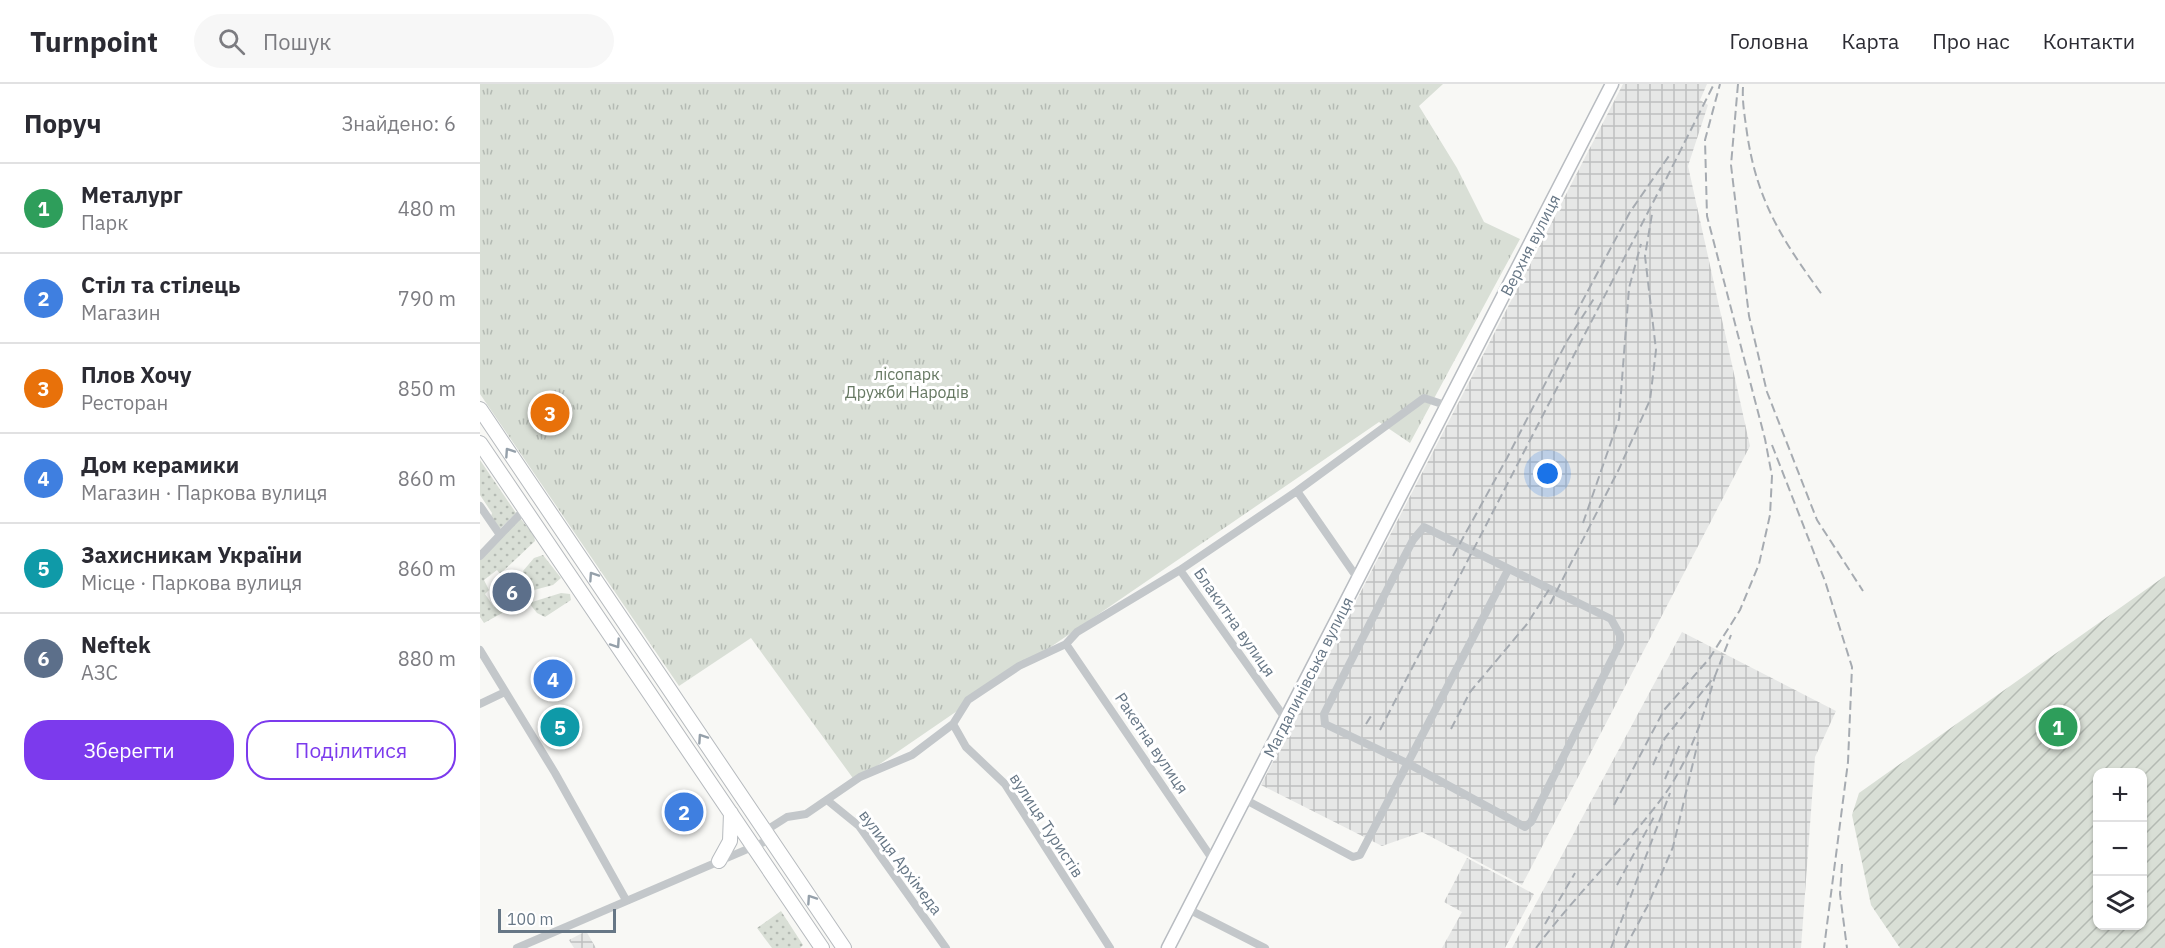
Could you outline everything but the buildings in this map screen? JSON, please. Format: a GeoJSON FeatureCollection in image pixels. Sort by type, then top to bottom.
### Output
{"type":"FeatureCollection","features":[{"type":"Feature","properties":{"kind":"main road"},"geometry":{"type":"LineString","coordinates":[[480,411],[844,948]]}},
{"type":"Feature","properties":{"kind":"main road"},"geometry":{"type":"LineString","coordinates":[[480,442],[822,948]]}},
{"type":"Feature","properties":{"kind":"main road"},"geometry":{"type":"LineString","coordinates":[[718,861],[730,841],[731,813]]}},
{"type":"Feature","properties":{"kind":"street","name":"Верхня вулиця"},"geometry":{"type":"LineString","coordinates":[[1448,406],[1612,84]]}},
{"type":"Feature","properties":{"kind":"street"},"geometry":{"type":"LineString","coordinates":[[517,948],[754,846],[788,817],[806,814],[860,777],[912,755],[953,724],[968,700],[1019,666],[1066,644],[1077,632],[1180,570],[1297,491],[1424,398],[1448,406]]}},
{"type":"Feature","properties":{"kind":"street","name":"Магдалинівська вулиця"},"geometry":{"type":"LineString","coordinates":[[1168,948],[1448,406]]}},
{"type":"Feature","properties":{"kind":"street"},"geometry":{"type":"LineString","coordinates":[[1297,491],[1358,579]]}},
{"type":"Feature","properties":{"kind":"street"},"geometry":{"type":"LineString","coordinates":[[480,506],[500,535]]}},
{"type":"Feature","properties":{"kind":"street"},"geometry":{"type":"LineString","coordinates":[[480,556],[525,509]]}},
{"type":"Feature","properties":{"kind":"street"},"geometry":{"type":"LineString","coordinates":[[1424,527],[1611,619],[1620,635],[1620,643],[1531,822],[1525,827],[1407,764],[1325,724],[1323,719],[1413,540],[1424,527]]}},
{"type":"Feature","properties":{"kind":"street","name":"Блакитна вулиця"},"geometry":{"type":"LineString","coordinates":[[1180,570],[1287,721]]}},
{"type":"Feature","properties":{"kind":"street"},"geometry":{"type":"LineString","coordinates":[[1244,799],[1357,857],[1508,570]]}},
{"type":"Feature","properties":{"kind":"street","name":"Ракетна вулиця"},"geometry":{"type":"LineString","coordinates":[[1066,644],[1213,860]]}},
{"type":"Feature","properties":{"kind":"street"},"geometry":{"type":"LineString","coordinates":[[480,650],[555,773],[626,900]]}},
{"type":"Feature","properties":{"kind":"street"},"geometry":{"type":"LineString","coordinates":[[480,704],[505,692]]}},
{"type":"Feature","properties":{"kind":"street","name":"вулиця Туристів"},"geometry":{"type":"LineString","coordinates":[[953,724],[966,747],[1005,784],[1110,948]]}},
{"type":"Feature","properties":{"kind":"street","name":"вулиця Архімеда"},"geometry":{"type":"LineString","coordinates":[[827,800],[859,826],[946,948]]}},
{"type":"Feature","properties":{"kind":"street"},"geometry":{"type":"LineString","coordinates":[[1188,909],[1265,948]]}},
{"type":"Feature","properties":{"kind":"shaded area"},"geometry":{"type":"Polygon","coordinates":[[[1623,84],[1707,84],[1700,100],[1708,105],[1688,166],[1750,446],[1522,885],[1422,832],[1382,846],[1261,785],[1623,84]]]}},
{"type":"Feature","properties":{"kind":"shaded area"},"geometry":{"type":"Polygon","coordinates":[[[1682,632],[1836,711],[1815,757],[1801,948],[1512,948],[1682,632]]]}},
{"type":"Feature","properties":{"kind":"shaded area"},"geometry":{"type":"Polygon","coordinates":[[[1467,858],[1534,894],[1505,948],[1442,948],[1462,912],[1444,902],[1467,858]]]}},
{"type":"Feature","properties":{"kind":"shaded area"},"geometry":{"type":"Polygon","coordinates":[[[586,931],[596,948],[574,948],[569,940],[586,931]]]}},
{"type":"Feature","properties":{"kind":"green space","name":"лісопарк Дружби Народів"},"geometry":{"type":"Polygon","coordinates":[[[480,84],[1443,84],[1419,106],[1457,168],[1484,222],[1520,239],[1410,443],[1379,422],[855,781],[751,638],[679,686],[480,394],[480,84]]]}},
{"type":"Feature","properties":{"kind":"green space"},"geometry":{"type":"Polygon","coordinates":[[[480,460],[516,513],[500,529],[490,520],[492,513],[480,495],[480,460]]]}},
{"type":"Feature","properties":{"kind":"green space"},"geometry":{"type":"Polygon","coordinates":[[[520,518],[534,535],[535,541],[500,574],[497,570],[484,580],[489,590],[485,594],[494,607],[499,605],[504,612],[484,623],[480,617],[480,560],[520,518]]]}},
{"type":"Feature","properties":{"kind":"green space"},"geometry":{"type":"Polygon","coordinates":[[[543,555],[561,578],[553,585],[534,590],[524,580],[523,571],[534,558],[543,555]]]}},
{"type":"Feature","properties":{"kind":"green space"},"geometry":{"type":"Polygon","coordinates":[[[2165,576],[2165,948],[1900,948],[1871,905],[1852,815],[1859,793],[2165,576]]]}},
{"type":"Feature","properties":{"kind":"green space"},"geometry":{"type":"Polygon","coordinates":[[[561,593],[570,594],[571,600],[545,617],[537,613],[529,603],[561,593]]]}},
{"type":"Feature","properties":{"kind":"green space"},"geometry":{"type":"Polygon","coordinates":[[[781,911],[803,945],[800,948],[772,948],[757,928],[781,911]]]}},
{"type":"Feature","properties":{"kind":"railway"},"geometry":{"type":"LineString","coordinates":[[1660,191],[1714,84]]}},
{"type":"Feature","properties":{"kind":"railway"},"geometry":{"type":"LineString","coordinates":[[1614,805],[1664,710],[1709,659],[1740,610],[1759,564],[1770,515],[1772,476],[1765,439],[1707,216],[1705,140],[1720,84]]}},
{"type":"Feature","properties":{"kind":"railway"},"geometry":{"type":"LineString","coordinates":[[1738,84],[1731,165],[1749,316],[1767,392],[1817,520],[1863,591]]}},
{"type":"Feature","properties":{"kind":"railway"},"geometry":{"type":"LineString","coordinates":[[1743,87],[1747,133],[1757,180],[1784,238],[1823,296]]}},
{"type":"Feature","properties":{"kind":"railway"},"geometry":{"type":"LineString","coordinates":[[1575,315],[1630,212],[1671,153]]}},
{"type":"Feature","properties":{"kind":"railway"},"geometry":{"type":"LineString","coordinates":[[1380,730],[1662,185]]}},
{"type":"Feature","properties":{"kind":"railway"},"geometry":{"type":"LineString","coordinates":[[1550,604],[1619,469],[1650,400],[1656,350],[1645,256],[1652,214]]}},
{"type":"Feature","properties":{"kind":"railway"},"geometry":{"type":"LineString","coordinates":[[1583,523],[1619,419],[1629,288],[1641,244]]}},
{"type":"Feature","properties":{"kind":"railway"},"geometry":{"type":"LineString","coordinates":[[1453,556],[1567,341],[1595,297]]}},
{"type":"Feature","properties":{"kind":"railway"},"geometry":{"type":"LineString","coordinates":[[1772,445],[1825,581],[1852,667],[1848,762],[1824,948]]}},
{"type":"Feature","properties":{"kind":"railway"},"geometry":{"type":"LineString","coordinates":[[1451,729],[1470,692],[1527,624],[1550,588]]}},
{"type":"Feature","properties":{"kind":"railway"},"geometry":{"type":"LineString","coordinates":[[1653,765],[1665,738],[1715,676],[1731,635]]}},
{"type":"Feature","properties":{"kind":"railway"},"geometry":{"type":"LineString","coordinates":[[1536,948],[1634,833],[1674,781],[1695,737],[1715,676]]}},
{"type":"Feature","properties":{"kind":"railway"},"geometry":{"type":"LineString","coordinates":[[1366,724],[1371,716]]}},
{"type":"Feature","properties":{"kind":"railway"},"geometry":{"type":"LineString","coordinates":[[1625,948],[1647,907],[1673,847],[1698,742]]}},
{"type":"Feature","properties":{"kind":"railway"},"geometry":{"type":"LineString","coordinates":[[1665,779],[1680,744]]}},
{"type":"Feature","properties":{"kind":"railway"},"geometry":{"type":"LineString","coordinates":[[1611,948],[1670,793]]}},
{"type":"Feature","properties":{"kind":"railway"},"geometry":{"type":"LineString","coordinates":[[1617,885],[1655,815]]}},
{"type":"Feature","properties":{"kind":"railway"},"geometry":{"type":"LineString","coordinates":[[1842,864],[1840,894],[1847,948]]}},
{"type":"Feature","properties":{"kind":"railway"},"geometry":{"type":"LineString","coordinates":[[1545,924],[1575,873]]}},
{"type":"Feature","properties":{"kind":"place","name":"Плов Хочу"},"geometry":{"type":"Point","coordinates":[550,413]}},
{"type":"Feature","properties":{"kind":"place","name":"Neftek"},"geometry":{"type":"Point","coordinates":[512,592]}},
{"type":"Feature","properties":{"kind":"place","name":"Дом керамики"},"geometry":{"type":"Point","coordinates":[553,679]}},
{"type":"Feature","properties":{"kind":"place","name":"Захисникам України"},"geometry":{"type":"Point","coordinates":[560,727]}},
{"type":"Feature","properties":{"kind":"place","name":"Металург"},"geometry":{"type":"Point","coordinates":[2058,727]}},
{"type":"Feature","properties":{"kind":"place","name":"Стіл та стілець"},"geometry":{"type":"Point","coordinates":[684,812]}}]}
